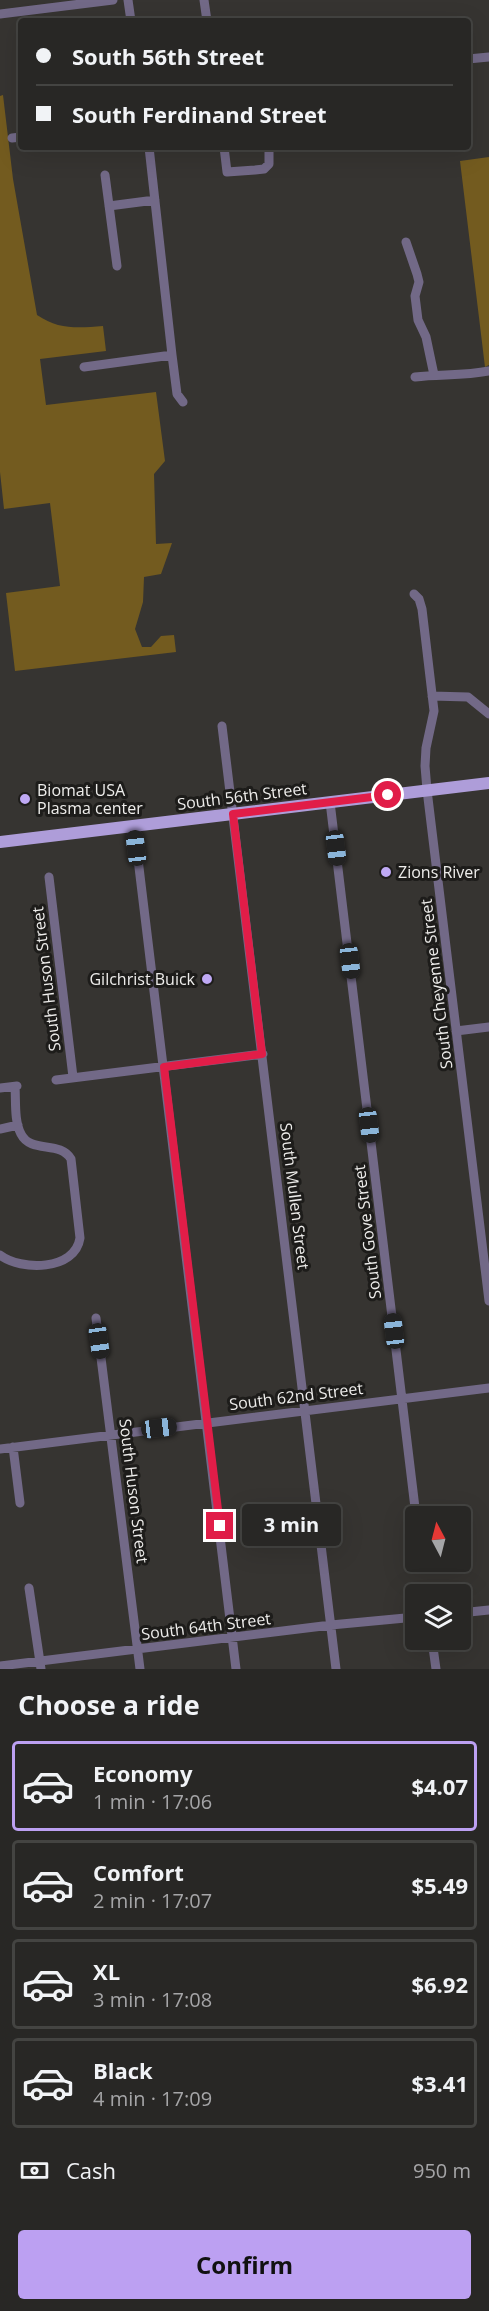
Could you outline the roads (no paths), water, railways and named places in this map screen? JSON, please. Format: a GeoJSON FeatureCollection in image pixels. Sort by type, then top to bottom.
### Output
{"type":"FeatureCollection","features":[{"type":"Feature","properties":{"kind":"main road","name":"South 56th Street"},"geometry":{"type":"LineString","coordinates":[[0,842],[489,783]]}},
{"type":"Feature","properties":{"kind":"street"},"geometry":{"type":"LineString","coordinates":[[0,14],[113,0]]}},
{"type":"Feature","properties":{"kind":"street"},"geometry":{"type":"LineString","coordinates":[[128,0],[131,18]]}},
{"type":"Feature","properties":{"kind":"street"},"geometry":{"type":"LineString","coordinates":[[204,0],[207,18]]}},
{"type":"Feature","properties":{"kind":"street"},"geometry":{"type":"LineString","coordinates":[[471,59],[489,57]]}},
{"type":"Feature","properties":{"kind":"street"},"geometry":{"type":"LineString","coordinates":[[149,150],[177,394],[183,402]]}},
{"type":"Feature","properties":{"kind":"street"},"geometry":{"type":"LineString","coordinates":[[224,150],[227,172],[255,171],[267,167],[268,151]]}},
{"type":"Feature","properties":{"kind":"street"},"geometry":{"type":"LineString","coordinates":[[105,175],[117,266]]}},
{"type":"Feature","properties":{"kind":"street"},"geometry":{"type":"LineString","coordinates":[[109,206],[154,200]]}},
{"type":"Feature","properties":{"kind":"street"},"geometry":{"type":"LineString","coordinates":[[406,242],[419,282],[415,296],[418,320],[426,337],[434,375]]}},
{"type":"Feature","properties":{"kind":"street"},"geometry":{"type":"LineString","coordinates":[[84,367],[172,355]]}},
{"type":"Feature","properties":{"kind":"street"},"geometry":{"type":"LineString","coordinates":[[415,377],[468,375],[489,371]]}},
{"type":"Feature","properties":{"kind":"street","name":"South Cheyenne Street"},"geometry":{"type":"LineString","coordinates":[[414,594],[421,605],[434,716],[426,748],[427,790],[489,1301]]}},
{"type":"Feature","properties":{"kind":"street"},"geometry":{"type":"LineString","coordinates":[[432,696],[468,697],[489,714]]}},
{"type":"Feature","properties":{"kind":"street","name":"South Mullen Street"},"geometry":{"type":"LineString","coordinates":[[222,726],[336,1669]]}},
{"type":"Feature","properties":{"kind":"street","name":"South Gove Street"},"geometry":{"type":"LineString","coordinates":[[330,802],[415,1506]]}},
{"type":"Feature","properties":{"kind":"street"},"geometry":{"type":"LineString","coordinates":[[134,826],[236,1669]]}},
{"type":"Feature","properties":{"kind":"street","name":"South Huson Street"},"geometry":{"type":"LineString","coordinates":[[49,877],[73,1077]]}},
{"type":"Feature","properties":{"kind":"street"},"geometry":{"type":"LineString","coordinates":[[456,1031],[489,1027]]}},
{"type":"Feature","properties":{"kind":"street"},"geometry":{"type":"LineString","coordinates":[[56,1080],[262,1054]]}},
{"type":"Feature","properties":{"kind":"street"},"geometry":{"type":"LineString","coordinates":[[0,1088],[16,1086],[18,1125],[22,1136],[27,1141],[62,1150],[71,1158],[80,1238],[73,1254],[58,1262],[20,1264],[0,1255]]}},
{"type":"Feature","properties":{"kind":"street"},"geometry":{"type":"LineString","coordinates":[[0,1129],[18,1125]]}},
{"type":"Feature","properties":{"kind":"street","name":"South Huson Street"},"geometry":{"type":"LineString","coordinates":[[96,1318],[140,1669]]}},
{"type":"Feature","properties":{"kind":"street","name":"South 62nd Street"},"geometry":{"type":"LineString","coordinates":[[0,1449],[489,1388]]}},
{"type":"Feature","properties":{"kind":"street"},"geometry":{"type":"LineString","coordinates":[[13,1447],[20,1503]]}},
{"type":"Feature","properties":{"kind":"street"},"geometry":{"type":"LineString","coordinates":[[29,1588],[41,1666]]}},
{"type":"Feature","properties":{"kind":"street"},"geometry":{"type":"LineString","coordinates":[[471,1612],[489,1610]]}},
{"type":"Feature","properties":{"kind":"street","name":"South 64th Street"},"geometry":{"type":"LineString","coordinates":[[0,1666],[41,1666],[138,1650],[331,1625],[405,1618]]}},
{"type":"Feature","properties":{"kind":"street"},"geometry":{"type":"LineString","coordinates":[[433,1650],[436,1669]]}},
{"type":"Feature","properties":{"kind":"place","name":"Biomat USA Plasma center"},"geometry":{"type":"Point","coordinates":[25,799]}},
{"type":"Feature","properties":{"kind":"place","name":"Zions River"},"geometry":{"type":"Point","coordinates":[386,872]}},
{"type":"Feature","properties":{"kind":"place","name":"Gilchrist Buick"},"geometry":{"type":"Point","coordinates":[207,979]}}]}
